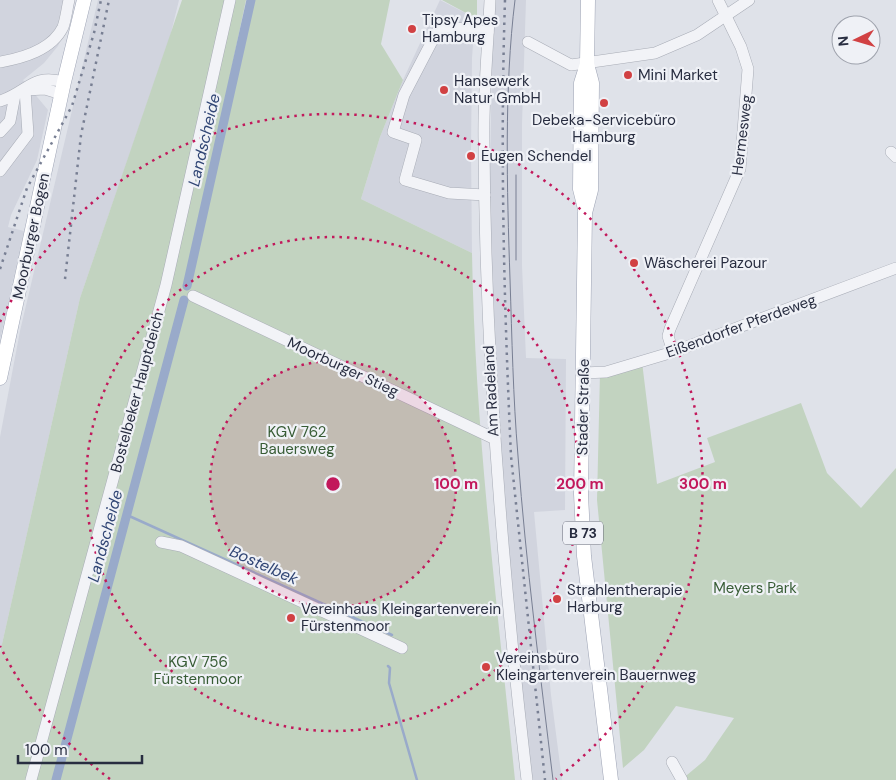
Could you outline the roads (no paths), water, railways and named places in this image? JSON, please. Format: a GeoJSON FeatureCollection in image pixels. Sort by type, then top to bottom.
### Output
{"type":"FeatureCollection","features":[{"type":"Feature","properties":{"kind":"main road","name":"Moorburger Bogen"},"geometry":{"type":"LineString","coordinates":[[0,378],[62,88],[84,0]]}},
{"type":"Feature","properties":{"kind":"main road","name":"Stader Straße"},"geometry":{"type":"LineString","coordinates":[[588,0],[587,64],[581,83],[580,189],[586,212],[581,494],[584,556],[611,780]]}},
{"type":"Feature","properties":{"kind":"street"},"geometry":{"type":"LineString","coordinates":[[0,62],[19,59],[50,44],[63,27],[69,0]]}},
{"type":"Feature","properties":{"kind":"street","name":"Bostelbeker Hauptdeich"},"geometry":{"type":"LineString","coordinates":[[31,780],[166,285],[230,0]]}},
{"type":"Feature","properties":{"kind":"street","name":"Am Radeland"},"geometry":{"type":"LineString","coordinates":[[490,0],[484,139],[488,360],[506,588],[527,780]]}},
{"type":"Feature","properties":{"kind":"street","name":"Hermesweg"},"geometry":{"type":"LineString","coordinates":[[673,352],[668,336],[670,330],[740,170],[748,69],[741,47],[718,0]]}},
{"type":"Feature","properties":{"kind":"street"},"geometry":{"type":"LineString","coordinates":[[528,42],[571,65],[667,50],[697,35],[749,0]]}},
{"type":"Feature","properties":{"kind":"street"},"geometry":{"type":"LineString","coordinates":[[485,195],[449,193],[406,180],[416,140],[393,132],[404,95],[440,26],[488,32]]}},
{"type":"Feature","properties":{"kind":"street"},"geometry":{"type":"LineString","coordinates":[[0,101],[20,93],[42,79],[62,88]]}},
{"type":"Feature","properties":{"kind":"street"},"geometry":{"type":"LineString","coordinates":[[0,132],[10,121],[20,93]]}},
{"type":"Feature","properties":{"kind":"street"},"geometry":{"type":"LineString","coordinates":[[0,171],[28,134],[20,93]]}},
{"type":"Feature","properties":{"kind":"street","name":"Eißendorfer Pferdeweg"},"geometry":{"type":"LineString","coordinates":[[584,373],[606,372],[673,352],[896,268]]}},
{"type":"Feature","properties":{"kind":"street","name":"Moorburger Stieg"},"geometry":{"type":"LineString","coordinates":[[193,296],[493,438]]}},
{"type":"Feature","properties":{"kind":"street"},"geometry":{"type":"LineString","coordinates":[[161,542],[181,546],[402,648]]}},
{"type":"Feature","properties":{"kind":"street"},"geometry":{"type":"LineString","coordinates":[[672,762],[682,780]]}},
{"type":"Feature","properties":{"kind":"waterway","name":"Landscheide"},"geometry":{"type":"LineString","coordinates":[[187,286],[251,0]]}},
{"type":"Feature","properties":{"kind":"waterway","name":"Landscheide"},"geometry":{"type":"LineString","coordinates":[[56,780],[184,300]]}},
{"type":"Feature","properties":{"kind":"waterway","name":"Bostelbek"},"geometry":{"type":"LineString","coordinates":[[127,515],[392,635]]}},
{"type":"Feature","properties":{"kind":"waterway","name":"Bostelbek"},"geometry":{"type":"LineString","coordinates":[[388,666],[390,668],[389,683],[417,780]]}},
{"type":"Feature","properties":{"kind":"tram line"},"geometry":{"type":"LineString","coordinates":[[515,0],[509,68],[507,139],[516,434],[525,537],[553,780]]}},
{"type":"Feature","properties":{"kind":"tram line"},"geometry":{"type":"LineString","coordinates":[[516,175],[516,260]]}},
{"type":"Feature","properties":{"kind":"railway"},"geometry":{"type":"LineString","coordinates":[[0,269],[27,188],[72,106],[94,33],[101,0]]}},
{"type":"Feature","properties":{"kind":"railway"},"geometry":{"type":"LineString","coordinates":[[65,279],[81,135],[109,0]]}},
{"type":"Feature","properties":{"kind":"railway"},"geometry":{"type":"LineString","coordinates":[[505,0],[504,228],[511,456],[545,780]]}},
{"type":"Feature","properties":{"kind":"place","name":"Tipsy Apes Hamburg"},"geometry":{"type":"Point","coordinates":[412,29]}},
{"type":"Feature","properties":{"kind":"place","name":"Mini Market"},"geometry":{"type":"Point","coordinates":[628,75]}},
{"type":"Feature","properties":{"kind":"place","name":"Hansewerk Natur GmbH"},"geometry":{"type":"Point","coordinates":[444,90]}},
{"type":"Feature","properties":{"kind":"place","name":"Debeka-Servicebüro Hamburg"},"geometry":{"type":"Point","coordinates":[604,103]}},
{"type":"Feature","properties":{"kind":"place","name":"Eugen Schendel"},"geometry":{"type":"Point","coordinates":[471,156]}},
{"type":"Feature","properties":{"kind":"place","name":"Wäscherei Pazour"},"geometry":{"type":"Point","coordinates":[634,263]}},
{"type":"Feature","properties":{"kind":"place","name":"Strahlentherapie Harburg"},"geometry":{"type":"Point","coordinates":[557,599]}},
{"type":"Feature","properties":{"kind":"place","name":"Vereinhaus Kleingartenverein Fürstenmoor"},"geometry":{"type":"Point","coordinates":[291,618]}},
{"type":"Feature","properties":{"kind":"place","name":"Vereinsbüro Kleingartenverein Bauernweg"},"geometry":{"type":"Point","coordinates":[486,667]}},
{"type":"Feature","properties":{"kind":"park label","name":"KGV 762 Bauersweg"},"geometry":{"type":"Point","coordinates":[297,440]}},
{"type":"Feature","properties":{"kind":"park label","name":"Meyers Park"},"geometry":{"type":"Point","coordinates":[755,588]}},
{"type":"Feature","properties":{"kind":"park label","name":"KGV 756 Fürstenmoor"},"geometry":{"type":"Point","coordinates":[198,670]}}]}
